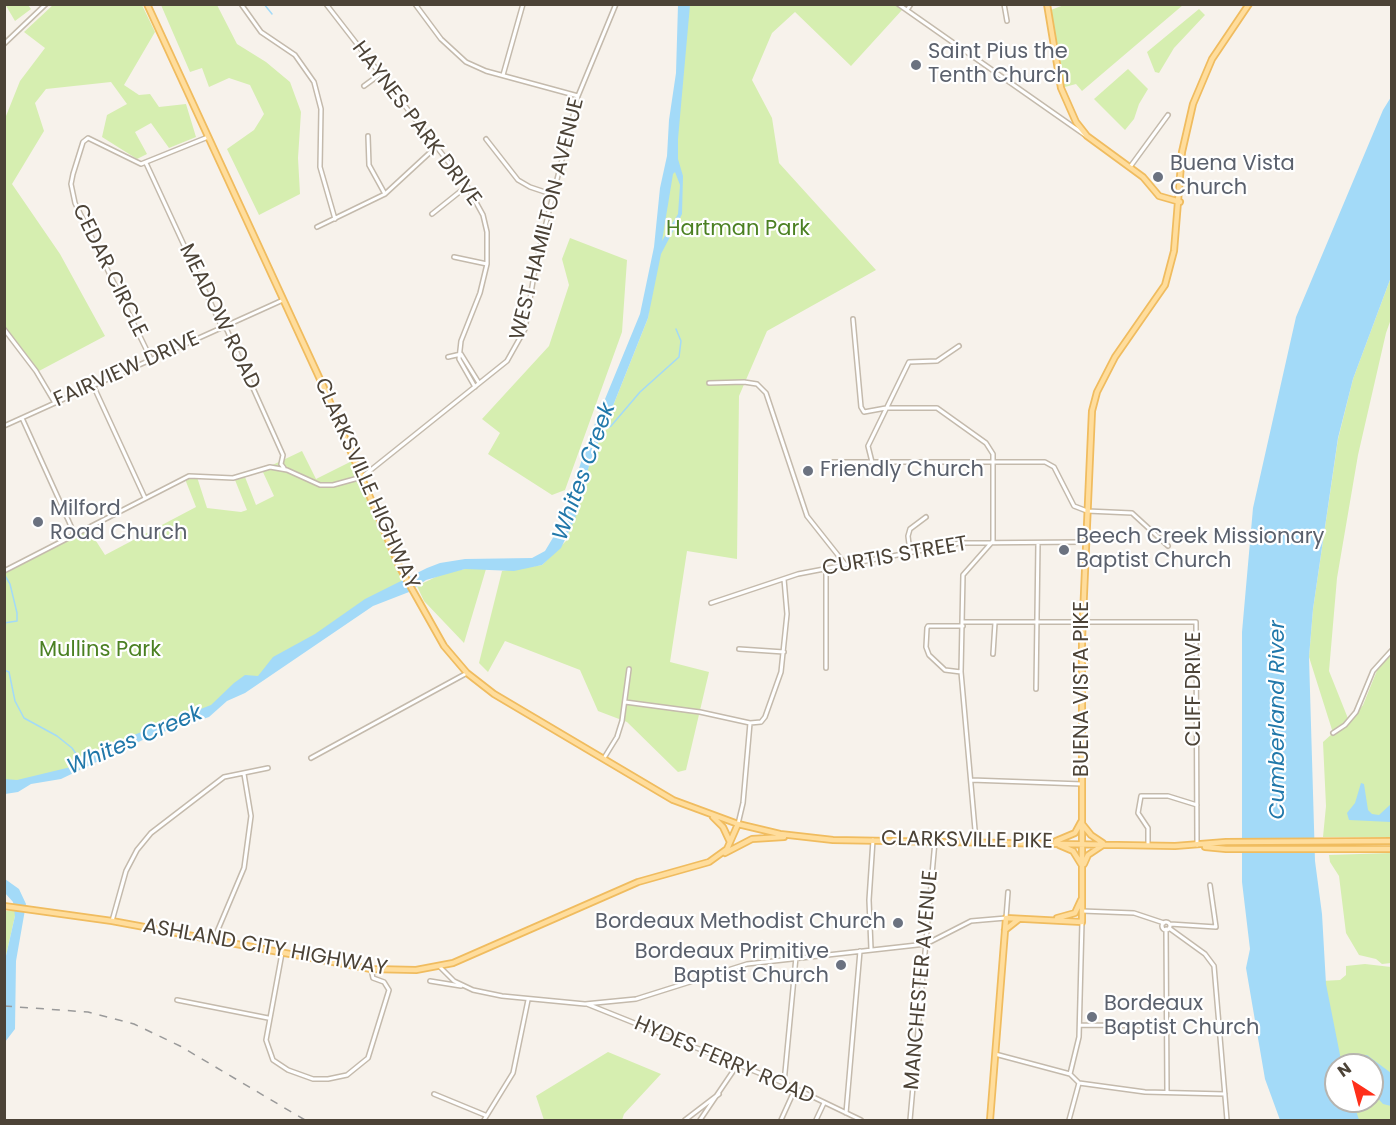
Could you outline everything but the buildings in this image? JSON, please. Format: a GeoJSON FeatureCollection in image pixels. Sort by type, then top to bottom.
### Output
{"type":"FeatureCollection","features":[{"type":"Feature","properties":{"kind":"main road","name":"CLARKSVILLE HIGHWAY"},"geometry":{"type":"LineString","coordinates":[[147,4],[283,300],[399,566],[443,645],[467,673],[494,694],[664,795],[738,824]]}},
{"type":"Feature","properties":{"kind":"main road"},"geometry":{"type":"LineString","coordinates":[[1047,4],[1061,88],[1070,112],[1087,136],[1143,177],[1159,196],[1180,202]]}},
{"type":"Feature","properties":{"kind":"main road","name":"BUENA VISTA PIKE"},"geometry":{"type":"LineString","coordinates":[[1082,922],[1083,623],[1092,411],[1097,392],[1114,357],[1165,285],[1174,251],[1180,202],[1182,153],[1193,104],[1212,59],[1249,4]]}},
{"type":"Feature","properties":{"kind":"main road"},"geometry":{"type":"LineString","coordinates":[[711,815],[723,827],[731,843]]}},
{"type":"Feature","properties":{"kind":"main road"},"geometry":{"type":"LineString","coordinates":[[1050,843],[1075,833],[1082,820]]}},
{"type":"Feature","properties":{"kind":"main road"},"geometry":{"type":"LineString","coordinates":[[1082,820],[1090,836],[1106,844]]}},
{"type":"Feature","properties":{"kind":"main road","name":"CLARKSVILLE PIKE"},"geometry":{"type":"LineString","coordinates":[[738,824],[795,836],[873,840],[1148,845],[1197,845],[1226,842],[1392,842]]}},
{"type":"Feature","properties":{"kind":"main road","name":"ASHLAND CITY HIGHWAY"},"geometry":{"type":"LineString","coordinates":[[5,906],[112,921],[371,969],[413,970],[440,967],[638,882],[709,862],[722,854],[731,843],[738,824]]}},
{"type":"Feature","properties":{"kind":"main road"},"geometry":{"type":"LineString","coordinates":[[722,854],[752,839],[795,836]]}},
{"type":"Feature","properties":{"kind":"main road"},"geometry":{"type":"LineString","coordinates":[[1050,843],[1063,846],[1076,854],[1083,872]]}},
{"type":"Feature","properties":{"kind":"main road"},"geometry":{"type":"LineString","coordinates":[[1083,872],[1088,855],[1106,844]]}},
{"type":"Feature","properties":{"kind":"main road","name":"CLARKSVILLE PIKE"},"geometry":{"type":"LineString","coordinates":[[1197,845],[1226,849],[1392,849]]}},
{"type":"Feature","properties":{"kind":"main road"},"geometry":{"type":"LineString","coordinates":[[1051,919],[1075,914],[1083,896]]}},
{"type":"Feature","properties":{"kind":"main road"},"geometry":{"type":"LineString","coordinates":[[990,1120],[1006,918],[1082,922]]}},
{"type":"Feature","properties":{"kind":"main road"},"geometry":{"type":"LineString","coordinates":[[1005,930],[1020,918]]}},
{"type":"Feature","properties":{"kind":"street"},"geometry":{"type":"LineString","coordinates":[[4,44],[46,4]]}},
{"type":"Feature","properties":{"kind":"street"},"geometry":{"type":"LineString","coordinates":[[241,4],[261,32],[295,56],[314,82],[321,109],[320,167],[335,219]]}},
{"type":"Feature","properties":{"kind":"street","name":"HAYNES PARK DRIVE"},"geometry":{"type":"LineString","coordinates":[[326,4],[467,186],[483,215],[488,232],[487,264],[480,293],[461,341],[461,354]]}},
{"type":"Feature","properties":{"kind":"street"},"geometry":{"type":"LineString","coordinates":[[415,4],[452,50],[476,67],[578,96]]}},
{"type":"Feature","properties":{"kind":"street"},"geometry":{"type":"LineString","coordinates":[[502,76],[523,4]]}},
{"type":"Feature","properties":{"kind":"street","name":"WEST HAMILTON AVENUE"},"geometry":{"type":"LineString","coordinates":[[362,477],[475,387],[507,360],[517,348],[525,329],[536,263],[578,96],[616,4]]}},
{"type":"Feature","properties":{"kind":"street"},"geometry":{"type":"LineString","coordinates":[[898,4],[1087,136]]}},
{"type":"Feature","properties":{"kind":"street"},"geometry":{"type":"LineString","coordinates":[[907,10],[911,4]]}},
{"type":"Feature","properties":{"kind":"street"},"geometry":{"type":"LineString","coordinates":[[1004,4],[1006,21]]}},
{"type":"Feature","properties":{"kind":"street"},"geometry":{"type":"LineString","coordinates":[[364,86],[380,74]]}},
{"type":"Feature","properties":{"kind":"street"},"geometry":{"type":"LineString","coordinates":[[1130,167],[1168,116]]}},
{"type":"Feature","properties":{"kind":"street"},"geometry":{"type":"LineString","coordinates":[[146,163],[208,136]]}},
{"type":"Feature","properties":{"kind":"street"},"geometry":{"type":"LineString","coordinates":[[368,136],[369,165],[385,195]]}},
{"type":"Feature","properties":{"kind":"street","name":"CEDAR CIRCLE"},"geometry":{"type":"LineString","coordinates":[[146,163],[134,162],[98,141],[88,138],[83,142],[72,184],[75,203],[151,359]]}},
{"type":"Feature","properties":{"kind":"street"},"geometry":{"type":"LineString","coordinates":[[486,139],[518,180],[530,188],[552,194]]}},
{"type":"Feature","properties":{"kind":"street"},"geometry":{"type":"LineString","coordinates":[[317,227],[385,195],[437,146]]}},
{"type":"Feature","properties":{"kind":"street","name":"MEADOW ROAD"},"geometry":{"type":"LineString","coordinates":[[146,163],[283,455],[281,464],[287,470]]}},
{"type":"Feature","properties":{"kind":"street"},"geometry":{"type":"LineString","coordinates":[[432,214],[467,186]]}},
{"type":"Feature","properties":{"kind":"street"},"geometry":{"type":"LineString","coordinates":[[454,257],[487,264]]}},
{"type":"Feature","properties":{"kind":"street","name":"FAIRVIEW DRIVE"},"geometry":{"type":"LineString","coordinates":[[4,426],[283,300]]}},
{"type":"Feature","properties":{"kind":"street"},"geometry":{"type":"LineString","coordinates":[[853,319],[861,407],[864,412],[886,408],[942,410],[986,443],[993,454],[993,541],[963,575],[961,672],[976,841]]}},
{"type":"Feature","properties":{"kind":"street"},"geometry":{"type":"LineString","coordinates":[[5,330],[36,370],[55,403]]}},
{"type":"Feature","properties":{"kind":"street"},"geometry":{"type":"LineString","coordinates":[[872,462],[868,446],[909,362],[926,363],[941,360],[959,346]]}},
{"type":"Feature","properties":{"kind":"street"},"geometry":{"type":"LineString","coordinates":[[448,357],[461,354],[475,387]]}},
{"type":"Feature","properties":{"kind":"street"},"geometry":{"type":"LineString","coordinates":[[468,373],[479,383]]}},
{"type":"Feature","properties":{"kind":"street"},"geometry":{"type":"LineString","coordinates":[[709,383],[757,384],[766,393],[807,516],[845,564]]}},
{"type":"Feature","properties":{"kind":"street"},"geometry":{"type":"LineString","coordinates":[[93,385],[145,498]]}},
{"type":"Feature","properties":{"kind":"street"},"geometry":{"type":"LineString","coordinates":[[22,418],[75,535]]}},
{"type":"Feature","properties":{"kind":"street"},"geometry":{"type":"LineString","coordinates":[[830,462],[1045,462],[1054,467],[1074,506],[1087,511],[1132,513],[1168,546]]}},
{"type":"Feature","properties":{"kind":"street"},"geometry":{"type":"LineString","coordinates":[[6,570],[189,476],[233,478],[270,467],[287,470],[320,485],[333,485],[362,477]]}},
{"type":"Feature","properties":{"kind":"street"},"geometry":{"type":"LineString","coordinates":[[910,552],[908,536],[910,529],[926,517]]}},
{"type":"Feature","properties":{"kind":"street","name":"CURTIS STREET"},"geometry":{"type":"LineString","coordinates":[[711,603],[826,568],[960,543],[1085,542]]}},
{"type":"Feature","properties":{"kind":"street"},"geometry":{"type":"LineString","coordinates":[[1036,689],[1038,543]]}},
{"type":"Feature","properties":{"kind":"street"},"geometry":{"type":"LineString","coordinates":[[826,568],[826,668]]}},
{"type":"Feature","properties":{"kind":"street"},"geometry":{"type":"LineString","coordinates":[[625,702],[700,712],[750,723],[761,722],[765,717],[781,672],[787,600],[784,579]]}},
{"type":"Feature","properties":{"kind":"street"},"geometry":{"type":"LineString","coordinates":[[993,654],[995,622]]}},
{"type":"Feature","properties":{"kind":"street","name":"CLIFF DRIVE"},"geometry":{"type":"LineString","coordinates":[[961,672],[948,670],[936,664],[929,655],[926,647],[928,626],[995,622],[1196,622],[1197,845]]}},
{"type":"Feature","properties":{"kind":"street"},"geometry":{"type":"LineString","coordinates":[[739,649],[784,652]]}},
{"type":"Feature","properties":{"kind":"street"},"geometry":{"type":"LineString","coordinates":[[1333,733],[1345,725],[1356,712],[1373,670],[1392,650]]}},
{"type":"Feature","properties":{"kind":"street"},"geometry":{"type":"LineString","coordinates":[[603,760],[617,737],[629,669]]}},
{"type":"Feature","properties":{"kind":"street"},"geometry":{"type":"LineString","coordinates":[[311,758],[467,673]]}},
{"type":"Feature","properties":{"kind":"street"},"geometry":{"type":"LineString","coordinates":[[738,824],[743,804],[750,723]]}},
{"type":"Feature","properties":{"kind":"street"},"geometry":{"type":"LineString","coordinates":[[112,921],[126,871],[137,850],[151,833],[224,777],[268,768]]}},
{"type":"Feature","properties":{"kind":"street"},"geometry":{"type":"LineString","coordinates":[[214,939],[244,868],[251,816],[244,774]]}},
{"type":"Feature","properties":{"kind":"street"},"geometry":{"type":"LineString","coordinates":[[971,780],[1083,784]]}},
{"type":"Feature","properties":{"kind":"street"},"geometry":{"type":"LineString","coordinates":[[1148,845],[1148,828],[1138,813],[1141,796],[1168,796],[1197,805]]}},
{"type":"Feature","properties":{"kind":"street"},"geometry":{"type":"LineString","coordinates":[[872,949],[869,900],[873,840]]}},
{"type":"Feature","properties":{"kind":"street","name":"MANCHESTER AVENUE"},"geometry":{"type":"LineString","coordinates":[[910,1120],[935,840]]}},
{"type":"Feature","properties":{"kind":"street"},"geometry":{"type":"LineString","coordinates":[[1164,923],[1163,927],[1216,927],[1210,885]]}},
{"type":"Feature","properties":{"kind":"street"},"geometry":{"type":"LineString","coordinates":[[430,981],[528,1000],[587,1003],[636,999],[747,964],[926,944],[971,921],[1006,918],[1008,892]]}},
{"type":"Feature","properties":{"kind":"street"},"geometry":{"type":"LineString","coordinates":[[1082,911],[1139,914],[1164,923],[1205,954],[1214,966],[1227,1120]]}},
{"type":"Feature","properties":{"kind":"street"},"geometry":{"type":"LineString","coordinates":[[1070,1074],[1080,1025],[1082,922]]}},
{"type":"Feature","properties":{"kind":"street"},"geometry":{"type":"LineString","coordinates":[[1167,1092],[1168,927]]}},
{"type":"Feature","properties":{"kind":"street"},"geometry":{"type":"LineString","coordinates":[[846,1113],[860,951]]}},
{"type":"Feature","properties":{"kind":"street"},"geometry":{"type":"LineString","coordinates":[[282,953],[268,1018],[266,1040],[273,1060],[313,1078],[328,1079],[347,1074],[368,1058],[389,990],[384,982],[373,978],[371,969]]}},
{"type":"Feature","properties":{"kind":"street"},"geometry":{"type":"LineString","coordinates":[[784,1083],[796,957]]}},
{"type":"Feature","properties":{"kind":"street"},"geometry":{"type":"LineString","coordinates":[[440,967],[454,981],[465,987]]}},
{"type":"Feature","properties":{"kind":"street"},"geometry":{"type":"LineString","coordinates":[[177,1000],[268,1018]]}},
{"type":"Feature","properties":{"kind":"street"},"geometry":{"type":"LineString","coordinates":[[484,1120],[485,1114],[513,1073],[528,1000]]}},
{"type":"Feature","properties":{"kind":"street","name":"HYDES FERRY ROAD"},"geometry":{"type":"LineString","coordinates":[[587,1003],[784,1083],[861,1120]]}},
{"type":"Feature","properties":{"kind":"street"},"geometry":{"type":"LineString","coordinates":[[1080,1025],[1167,1026]]}},
{"type":"Feature","properties":{"kind":"street"},"geometry":{"type":"LineString","coordinates":[[995,1054],[1070,1074],[1079,1083],[1145,1092],[1225,1094]]}},
{"type":"Feature","properties":{"kind":"street"},"geometry":{"type":"LineString","coordinates":[[700,1120],[722,1092],[738,1064]]}},
{"type":"Feature","properties":{"kind":"street"},"geometry":{"type":"LineString","coordinates":[[1069,1120],[1079,1083]]}},
{"type":"Feature","properties":{"kind":"street"},"geometry":{"type":"LineString","coordinates":[[781,1120],[795,1089]]}},
{"type":"Feature","properties":{"kind":"street"},"geometry":{"type":"LineString","coordinates":[[685,1120],[722,1092]]}},
{"type":"Feature","properties":{"kind":"street"},"geometry":{"type":"LineString","coordinates":[[434,1094],[485,1114]]}},
{"type":"Feature","properties":{"kind":"street"},"geometry":{"type":"LineString","coordinates":[[816,1120],[824,1103]]}},
{"type":"Feature","properties":{"kind":"green space"},"geometry":{"type":"Polygon","coordinates":[[[5,4],[28,5],[31,9],[15,21],[5,4]]]}},
{"type":"Feature","properties":{"kind":"green space"},"geometry":{"type":"Polygon","coordinates":[[[54,4],[142,5],[155,32],[124,85],[139,95],[150,94],[159,107],[186,104],[196,137],[169,148],[151,123],[135,132],[147,154],[137,159],[102,137],[107,115],[127,104],[111,82],[46,89],[35,103],[44,131],[12,184],[60,254],[105,336],[39,371],[5,326],[4,121],[20,81],[45,48],[24,32],[54,4]]]}},
{"type":"Feature","properties":{"kind":"green space"},"geometry":{"type":"Polygon","coordinates":[[[161,5],[217,5],[237,44],[266,62],[290,82],[301,112],[298,158],[300,194],[259,215],[227,149],[254,130],[264,114],[250,85],[229,78],[209,87],[202,68],[190,72],[161,5]]]}},
{"type":"Feature","properties":{"kind":"green space","name":"Hartman Park"},"geometry":{"type":"Polygon","coordinates":[[[686,5],[895,5],[902,10],[851,66],[795,12],[772,33],[752,80],[772,118],[779,163],[876,270],[767,331],[739,396],[737,559],[687,551],[670,662],[709,672],[686,770],[678,772],[627,722],[598,711],[580,670],[505,641],[488,672],[479,663],[502,571],[542,565],[566,541],[589,466],[648,318],[686,5]]]}},
{"type":"Feature","properties":{"kind":"green space"},"geometry":{"type":"Polygon","coordinates":[[[1064,5],[1183,5],[1082,91],[1076,84],[1061,88],[1048,11],[1064,5]]]}},
{"type":"Feature","properties":{"kind":"green space"},"geometry":{"type":"Polygon","coordinates":[[[1199,9],[1205,15],[1174,48],[1159,73],[1155,72],[1147,52],[1199,9]]]}},
{"type":"Feature","properties":{"kind":"green space"},"geometry":{"type":"Polygon","coordinates":[[[1128,69],[1148,89],[1139,104],[1134,119],[1125,130],[1094,99],[1128,69]]]}},
{"type":"Feature","properties":{"kind":"green space"},"geometry":{"type":"Polygon","coordinates":[[[570,238],[627,260],[622,332],[565,490],[552,495],[488,454],[500,433],[482,419],[549,346],[569,285],[562,259],[570,238]]]}},
{"type":"Feature","properties":{"kind":"green space"},"geometry":{"type":"Polygon","coordinates":[[[1391,277],[1391,319],[1358,455],[1337,578],[1329,671],[1349,721],[1363,705],[1378,668],[1391,654],[1391,837],[1323,837],[1326,806],[1323,742],[1333,733],[1309,657],[1313,609],[1338,439],[1353,379],[1391,277]]]}},
{"type":"Feature","properties":{"kind":"green space","name":"Mullins Park"},"geometry":{"type":"Polygon","coordinates":[[[302,451],[316,479],[352,461],[407,583],[204,711],[78,766],[5,786],[4,574],[89,530],[105,555],[196,507],[185,479],[197,477],[207,508],[241,512],[247,510],[235,480],[245,477],[256,505],[274,496],[262,470],[302,451]]]}},
{"type":"Feature","properties":{"kind":"green space"},"geometry":{"type":"Polygon","coordinates":[[[465,569],[486,569],[464,643],[424,601],[417,586],[444,573],[465,569]]]}},
{"type":"Feature","properties":{"kind":"green space"},"geometry":{"type":"Polygon","coordinates":[[[1391,853],[1391,963],[1382,964],[1376,959],[1359,955],[1346,933],[1339,876],[1330,862],[1329,855],[1391,853]]]}},
{"type":"Feature","properties":{"kind":"green space"},"geometry":{"type":"Polygon","coordinates":[[[5,911],[15,911],[15,916],[5,960],[5,911]]]}},
{"type":"Feature","properties":{"kind":"green space"},"geometry":{"type":"Polygon","coordinates":[[[1365,964],[1391,967],[1391,1120],[1352,1120],[1350,1113],[1384,1113],[1384,1053],[1335,1053],[1321,981],[1340,980],[1346,975],[1346,966],[1365,964]]]}},
{"type":"Feature","properties":{"kind":"green space"},"geometry":{"type":"Polygon","coordinates":[[[608,1052],[661,1074],[624,1114],[622,1120],[544,1120],[536,1096],[608,1052]]]}},
{"type":"Feature","properties":{"kind":"water","name":"Whites Creek"},"geometry":{"type":"Polygon","coordinates":[[[678,5],[690,5],[678,139],[678,159],[683,176],[682,214],[661,254],[648,318],[589,466],[575,519],[561,548],[542,565],[514,571],[465,569],[426,580],[409,592],[373,606],[245,693],[227,701],[209,717],[151,736],[61,779],[31,784],[18,792],[5,794],[4,779],[17,780],[75,766],[126,738],[211,705],[245,675],[258,676],[273,657],[315,634],[365,599],[427,568],[440,563],[465,559],[532,558],[545,551],[560,526],[589,438],[640,314],[654,247],[676,73],[678,5]],[[675,172],[662,241],[678,214],[680,185],[675,172]]]}},
{"type":"Feature","properties":{"kind":"water","name":"Cumberland River"},"geometry":{"type":"Polygon","coordinates":[[[1391,97],[1391,277],[1353,379],[1338,438],[1313,609],[1309,657],[1315,861],[1322,914],[1326,984],[1340,1053],[1324,1053],[1324,1113],[1357,1113],[1359,1120],[1280,1120],[1265,1079],[1246,968],[1250,949],[1242,882],[1242,632],[1253,508],[1296,317],[1383,110],[1391,97]]]}},
{"type":"Feature","properties":{"kind":"water"},"geometry":{"type":"Polygon","coordinates":[[[1361,783],[1364,784],[1368,810],[1372,814],[1379,815],[1391,804],[1391,822],[1349,820],[1347,813],[1355,803],[1361,783]]]}},
{"type":"Feature","properties":{"kind":"water"},"geometry":{"type":"Polygon","coordinates":[[[5,879],[19,889],[26,904],[16,961],[15,1029],[5,1042],[5,960],[15,916],[13,902],[5,893],[5,879]]]}},
{"type":"Feature","properties":{"kind":"water"},"geometry":{"type":"Polygon","coordinates":[[[1384,1068],[1391,1073],[1391,1106],[1384,1104],[1384,1068]]]}},
{"type":"Feature","properties":{"kind":"waterway"},"geometry":{"type":"LineString","coordinates":[[264,4],[272,14]]}},
{"type":"Feature","properties":{"kind":"waterway","name":"Whites Creek"},"geometry":{"type":"LineString","coordinates":[[602,430],[611,426],[640,392],[679,357],[681,341],[676,329]]}},
{"type":"Feature","properties":{"kind":"waterway"},"geometry":{"type":"LineString","coordinates":[[4,574],[10,584],[17,613],[17,621],[4,623]]}},
{"type":"Feature","properties":{"kind":"waterway","name":"Whites Creek"},"geometry":{"type":"LineString","coordinates":[[4,670],[9,672],[15,701],[24,718],[57,736],[72,748],[83,764]]}},
{"type":"Feature","properties":{"kind":"railway"},"geometry":{"type":"LineString","coordinates":[[4,1006],[88,1012],[134,1024],[180,1046],[305,1120]]}},
{"type":"Feature","properties":{"kind":"place","name":"Saint Pius the Tenth Church"},"geometry":{"type":"Point","coordinates":[916,65]}},
{"type":"Feature","properties":{"kind":"place","name":"Buena Vista Church"},"geometry":{"type":"Point","coordinates":[1158,177]}},
{"type":"Feature","properties":{"kind":"place","name":"Friendly Church"},"geometry":{"type":"Point","coordinates":[808,471]}},
{"type":"Feature","properties":{"kind":"place","name":"Milford Road Church"},"geometry":{"type":"Point","coordinates":[38,522]}},
{"type":"Feature","properties":{"kind":"place","name":"Beech Creek Missionary Baptist Church"},"geometry":{"type":"Point","coordinates":[1064,550]}},
{"type":"Feature","properties":{"kind":"place","name":"Bordeaux Methodist Church"},"geometry":{"type":"Point","coordinates":[898,923]}},
{"type":"Feature","properties":{"kind":"place","name":"Bordeaux Primitive Baptist Church"},"geometry":{"type":"Point","coordinates":[841,965]}},
{"type":"Feature","properties":{"kind":"place","name":"Bordeaux Baptist Church"},"geometry":{"type":"Point","coordinates":[1092,1017]}}]}
